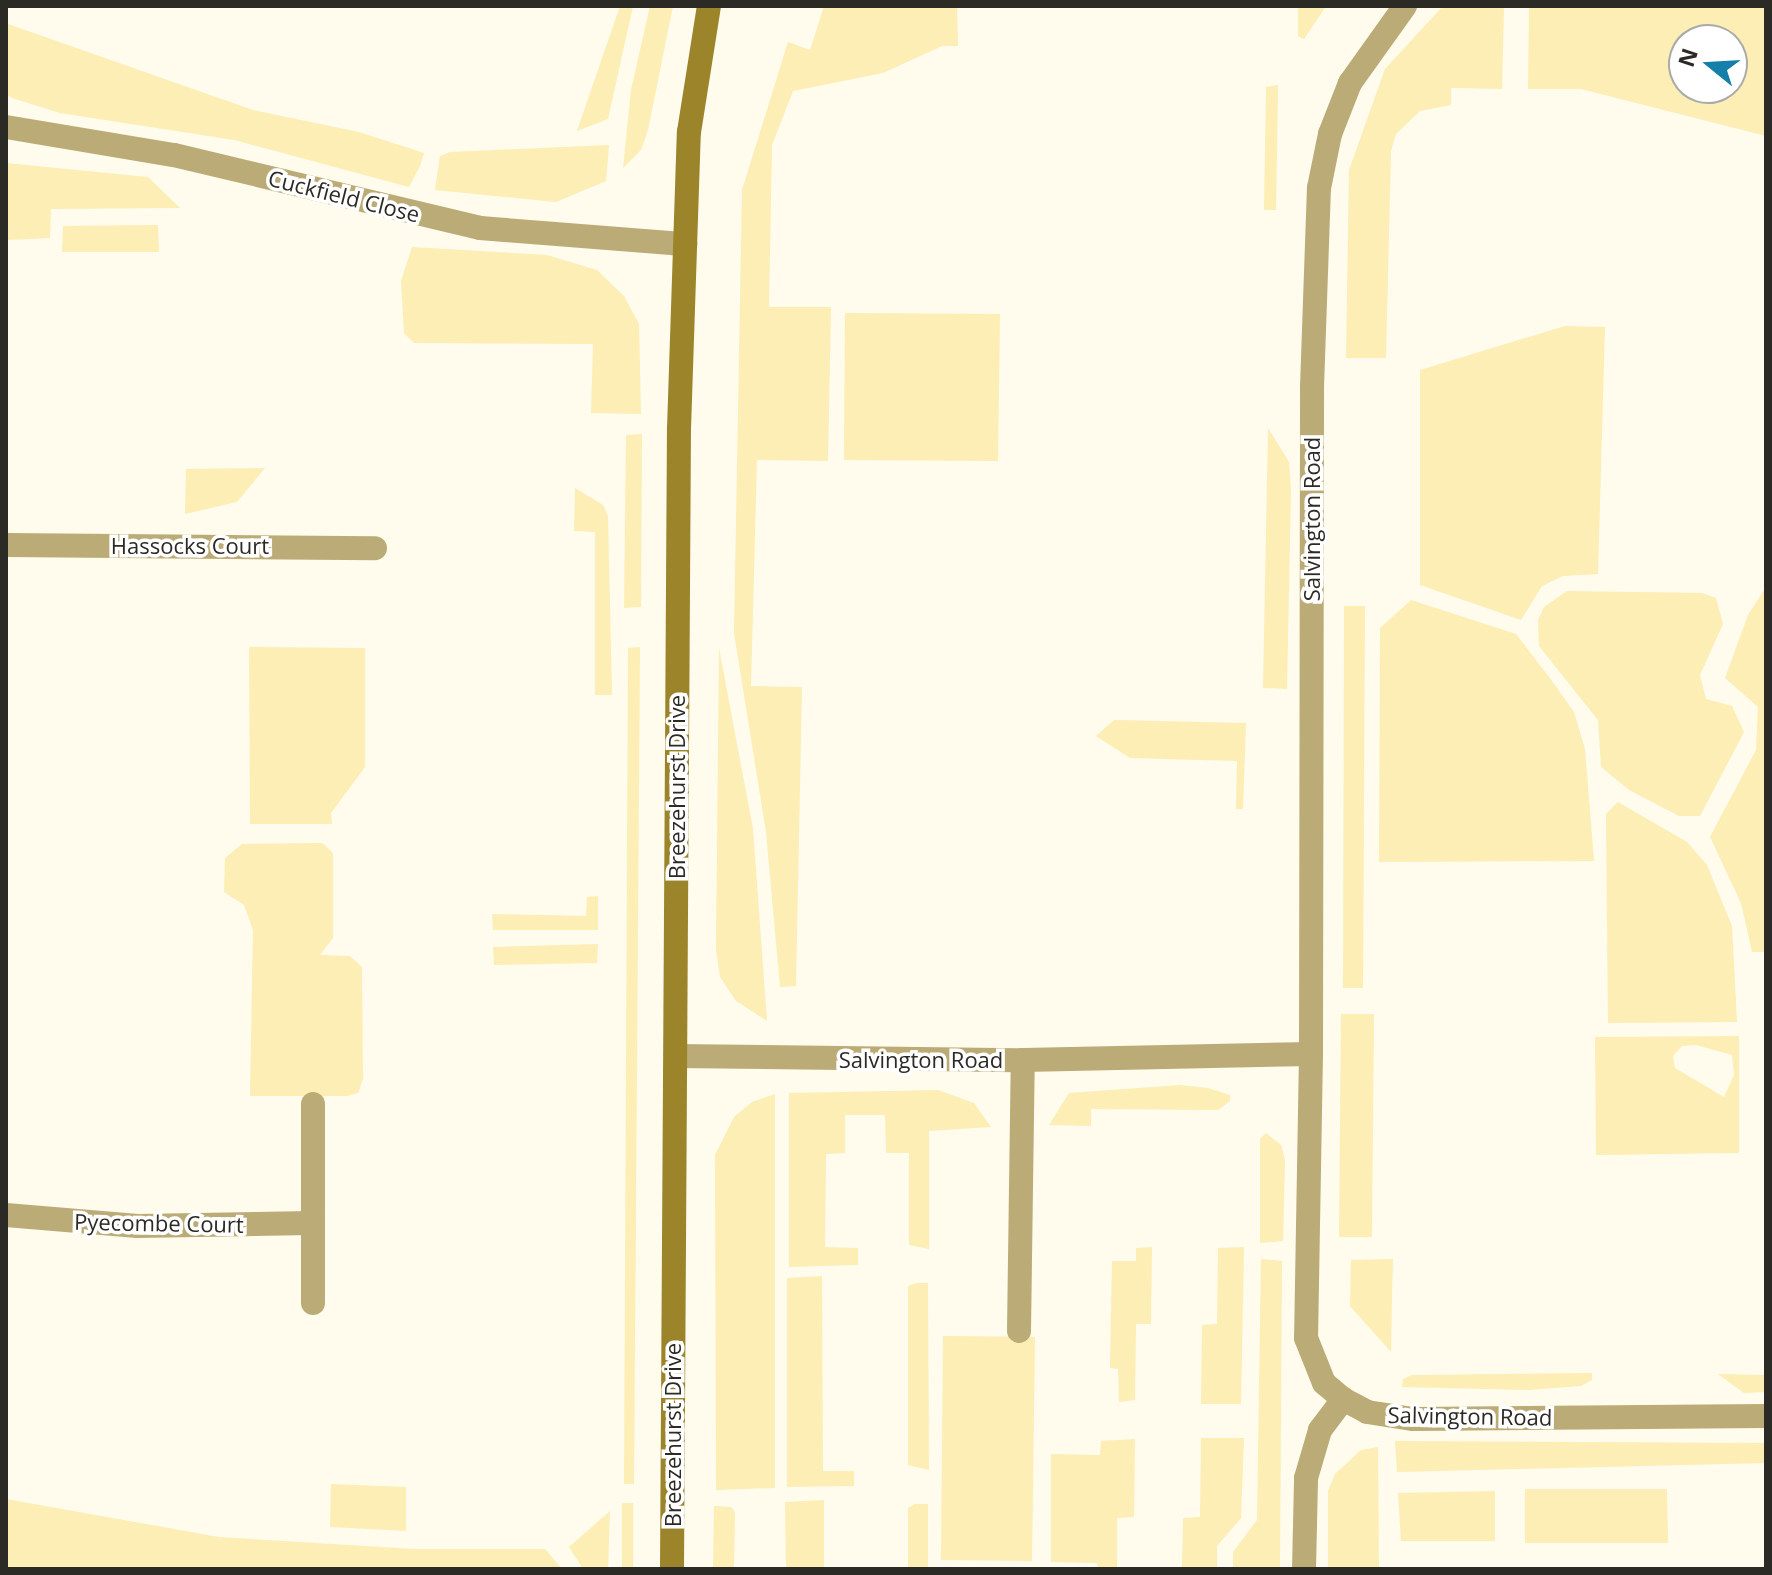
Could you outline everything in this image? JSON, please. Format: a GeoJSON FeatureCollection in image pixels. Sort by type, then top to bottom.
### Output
{"type":"FeatureCollection","features":[{"type":"Feature","properties":{"kind":"street","name":"Breezehurst Drive"},"geometry":{"type":"LineString","coordinates":[[672,1569],[679,429],[689,132],[709,6]]}},
{"type":"Feature","properties":{"kind":"street","name":"Salvington Road"},"geometry":{"type":"LineString","coordinates":[[1405,6],[1350,83],[1330,134],[1319,188],[1312,387],[1311,1054],[1306,1338],[1324,1383],[1343,1399],[1367,1412],[1413,1419],[1766,1416]]}},
{"type":"Feature","properties":{"kind":"street","name":"Cuckfield Close"},"geometry":{"type":"LineString","coordinates":[[6,127],[162,152],[468,226],[685,244]]}},
{"type":"Feature","properties":{"kind":"street","name":"Hassocks Court"},"geometry":{"type":"LineString","coordinates":[[6,545],[375,548]]}},
{"type":"Feature","properties":{"kind":"street","name":"Salvington Road"},"geometry":{"type":"LineString","coordinates":[[676,1056],[1023,1060],[1311,1054]]}},
{"type":"Feature","properties":{"kind":"street"},"geometry":{"type":"LineString","coordinates":[[1019,1331],[1023,1060]]}},
{"type":"Feature","properties":{"kind":"street"},"geometry":{"type":"LineString","coordinates":[[313,1104],[313,1303]]}},
{"type":"Feature","properties":{"kind":"street","name":"Pyecombe Court"},"geometry":{"type":"LineString","coordinates":[[6,1215],[138,1226],[312,1223]]}},
{"type":"Feature","properties":{"kind":"street"},"geometry":{"type":"LineString","coordinates":[[1304,1569],[1306,1478],[1320,1430],[1343,1399]]}},
{"type":"Feature","properties":{"kind":"shaded area"},"geometry":{"type":"Polygon","coordinates":[[[620,6],[633,6],[608,119],[577,131],[620,6]]]}},
{"type":"Feature","properties":{"kind":"shaded area"},"geometry":{"type":"Polygon","coordinates":[[[650,6],[673,6],[648,130],[641,150],[623,168],[631,90],[650,6]]]}},
{"type":"Feature","properties":{"kind":"shaded area"},"geometry":{"type":"Polygon","coordinates":[[[824,6],[957,6],[958,46],[942,46],[883,73],[793,91],[772,145],[769,307],[831,307],[828,461],[757,460],[751,686],[802,687],[796,986],[780,987],[766,832],[734,633],[742,190],[788,42],[810,50],[824,6]]]}},
{"type":"Feature","properties":{"kind":"shaded area"},"geometry":{"type":"Polygon","coordinates":[[[1298,6],[1326,6],[1304,39],[1298,36],[1298,6]]]}},
{"type":"Feature","properties":{"kind":"shaded area"},"geometry":{"type":"Polygon","coordinates":[[[1443,6],[1504,6],[1502,89],[1451,88],[1451,105],[1420,111],[1396,134],[1391,151],[1386,358],[1346,358],[1349,170],[1385,69],[1443,6]]]}},
{"type":"Feature","properties":{"kind":"shaded area"},"geometry":{"type":"Polygon","coordinates":[[[1529,6],[1766,6],[1766,136],[1581,89],[1528,89],[1529,6]]]}},
{"type":"Feature","properties":{"kind":"shaded area"},"geometry":{"type":"Polygon","coordinates":[[[6,11],[8,24],[253,110],[359,132],[424,153],[420,166],[409,187],[234,140],[60,113],[15,99],[6,95],[6,11]]]}},
{"type":"Feature","properties":{"kind":"shaded area"},"geometry":{"type":"Polygon","coordinates":[[[1278,85],[1276,210],[1264,210],[1266,87],[1278,85]]]}},
{"type":"Feature","properties":{"kind":"shaded area"},"geometry":{"type":"Polygon","coordinates":[[[609,145],[606,181],[556,202],[435,190],[440,156],[450,152],[609,145]]]}},
{"type":"Feature","properties":{"kind":"shaded area"},"geometry":{"type":"Polygon","coordinates":[[[6,163],[148,177],[180,208],[51,209],[50,238],[6,240],[6,163]]]}},
{"type":"Feature","properties":{"kind":"shaded area"},"geometry":{"type":"Polygon","coordinates":[[[158,225],[159,252],[62,252],[63,226],[158,225]]]}},
{"type":"Feature","properties":{"kind":"shaded area"},"geometry":{"type":"Polygon","coordinates":[[[412,247],[547,255],[597,270],[624,296],[639,324],[641,414],[591,413],[593,344],[414,343],[404,333],[401,281],[412,247]]]}},
{"type":"Feature","properties":{"kind":"shaded area"},"geometry":{"type":"Polygon","coordinates":[[[845,313],[1000,314],[998,461],[844,460],[845,313]]]}},
{"type":"Feature","properties":{"kind":"shaded area"},"geometry":{"type":"Polygon","coordinates":[[[1565,326],[1605,327],[1598,574],[1563,576],[1542,586],[1521,620],[1420,585],[1420,370],[1565,326]]]}},
{"type":"Feature","properties":{"kind":"shaded area"},"geometry":{"type":"Polygon","coordinates":[[[1268,428],[1289,462],[1291,488],[1287,689],[1263,688],[1268,428]]]}},
{"type":"Feature","properties":{"kind":"shaded area"},"geometry":{"type":"Polygon","coordinates":[[[642,434],[641,607],[624,608],[626,435],[642,434]]]}},
{"type":"Feature","properties":{"kind":"shaded area"},"geometry":{"type":"Polygon","coordinates":[[[265,468],[237,502],[185,514],[186,469],[265,468]]]}},
{"type":"Feature","properties":{"kind":"shaded area"},"geometry":{"type":"Polygon","coordinates":[[[575,488],[603,505],[608,516],[612,695],[595,695],[595,532],[574,531],[575,488]]]}},
{"type":"Feature","properties":{"kind":"shaded area"},"geometry":{"type":"Polygon","coordinates":[[[1766,587],[1766,952],[1752,952],[1741,903],[1710,837],[1756,750],[1758,707],[1725,678],[1748,615],[1766,587]]]}},
{"type":"Feature","properties":{"kind":"shaded area"},"geometry":{"type":"Polygon","coordinates":[[[1567,591],[1702,593],[1716,598],[1723,624],[1700,675],[1706,699],[1732,706],[1744,732],[1700,816],[1679,816],[1629,790],[1601,767],[1598,720],[1539,646],[1538,620],[1544,607],[1567,591]]]}},
{"type":"Feature","properties":{"kind":"shaded area"},"geometry":{"type":"Polygon","coordinates":[[[1411,600],[1516,634],[1574,712],[1585,749],[1594,861],[1379,862],[1380,628],[1411,600]]]}},
{"type":"Feature","properties":{"kind":"shaded area"},"geometry":{"type":"Polygon","coordinates":[[[1344,606],[1365,606],[1363,988],[1343,988],[1344,606]]]}},
{"type":"Feature","properties":{"kind":"shaded area"},"geometry":{"type":"Polygon","coordinates":[[[249,647],[365,648],[365,767],[331,813],[332,824],[250,824],[249,647]]]}},
{"type":"Feature","properties":{"kind":"shaded area"},"geometry":{"type":"Polygon","coordinates":[[[640,647],[634,1484],[624,1484],[628,648],[640,647]]]}},
{"type":"Feature","properties":{"kind":"shaded area"},"geometry":{"type":"Polygon","coordinates":[[[719,648],[753,829],[767,1021],[736,1001],[720,977],[716,950],[719,648]]]}},
{"type":"Feature","properties":{"kind":"shaded area"},"geometry":{"type":"Polygon","coordinates":[[[1114,720],[1246,723],[1243,809],[1236,809],[1237,761],[1130,758],[1096,736],[1114,720]]]}},
{"type":"Feature","properties":{"kind":"shaded area"},"geometry":{"type":"Polygon","coordinates":[[[1618,802],[1687,842],[1707,865],[1732,926],[1737,1022],[1608,1023],[1606,814],[1618,802]]]}},
{"type":"Feature","properties":{"kind":"shaded area"},"geometry":{"type":"Polygon","coordinates":[[[322,843],[333,853],[333,938],[320,955],[350,956],[362,967],[363,1079],[358,1093],[347,1096],[250,1096],[253,930],[244,905],[224,892],[225,858],[242,844],[322,843]]]}},
{"type":"Feature","properties":{"kind":"shaded area"},"geometry":{"type":"Polygon","coordinates":[[[598,896],[598,930],[493,930],[492,914],[586,916],[587,897],[598,896]]]}},
{"type":"Feature","properties":{"kind":"shaded area"},"geometry":{"type":"Polygon","coordinates":[[[598,944],[597,963],[494,965],[493,947],[598,944]]]}},
{"type":"Feature","properties":{"kind":"shaded area"},"geometry":{"type":"Polygon","coordinates":[[[1341,1014],[1374,1014],[1372,1237],[1339,1237],[1341,1014]]]}},
{"type":"Feature","properties":{"kind":"shaded area"},"geometry":{"type":"Polygon","coordinates":[[[1739,1036],[1739,1153],[1596,1155],[1595,1037],[1739,1036]],[[1696,1045],[1682,1046],[1673,1056],[1675,1068],[1724,1097],[1734,1075],[1732,1055],[1696,1045]]]}},
{"type":"Feature","properties":{"kind":"shaded area"},"geometry":{"type":"Polygon","coordinates":[[[1181,1085],[1208,1088],[1230,1095],[1230,1101],[1218,1110],[1091,1109],[1091,1126],[1049,1125],[1069,1093],[1181,1085]]]}},
{"type":"Feature","properties":{"kind":"shaded area"},"geometry":{"type":"Polygon","coordinates":[[[938,1090],[974,1103],[991,1127],[929,1131],[929,1249],[909,1245],[909,1153],[886,1153],[885,1115],[845,1115],[845,1153],[826,1154],[825,1247],[858,1248],[858,1265],[789,1267],[789,1093],[938,1090]]]}},
{"type":"Feature","properties":{"kind":"shaded area"},"geometry":{"type":"Polygon","coordinates":[[[775,1094],[775,1488],[716,1490],[715,1155],[734,1117],[752,1102],[775,1094]]]}},
{"type":"Feature","properties":{"kind":"shaded area"},"geometry":{"type":"Polygon","coordinates":[[[1266,1133],[1281,1145],[1285,1160],[1283,1241],[1260,1243],[1260,1139],[1266,1133]]]}},
{"type":"Feature","properties":{"kind":"shaded area"},"geometry":{"type":"Polygon","coordinates":[[[1152,1247],[1151,1324],[1136,1324],[1135,1400],[1119,1402],[1118,1369],[1110,1368],[1112,1261],[1136,1261],[1136,1248],[1152,1247]]]}},
{"type":"Feature","properties":{"kind":"shaded area"},"geometry":{"type":"Polygon","coordinates":[[[1244,1247],[1241,1404],[1201,1404],[1202,1325],[1217,1324],[1218,1248],[1244,1247]]]}},
{"type":"Feature","properties":{"kind":"shaded area"},"geometry":{"type":"Polygon","coordinates":[[[1261,1259],[1282,1261],[1280,1569],[1233,1569],[1233,1552],[1257,1520],[1261,1259]]]}},
{"type":"Feature","properties":{"kind":"shaded area"},"geometry":{"type":"Polygon","coordinates":[[[1393,1259],[1391,1352],[1350,1306],[1351,1260],[1393,1259]]]}},
{"type":"Feature","properties":{"kind":"shaded area"},"geometry":{"type":"Polygon","coordinates":[[[822,1276],[823,1471],[854,1471],[854,1486],[787,1487],[787,1278],[822,1276]]]}},
{"type":"Feature","properties":{"kind":"shaded area"},"geometry":{"type":"Polygon","coordinates":[[[928,1283],[929,1470],[908,1465],[908,1286],[928,1283]]]}},
{"type":"Feature","properties":{"kind":"shaded area"},"geometry":{"type":"Polygon","coordinates":[[[943,1336],[1035,1337],[1032,1561],[941,1560],[943,1336]]]}},
{"type":"Feature","properties":{"kind":"shaded area"},"geometry":{"type":"Polygon","coordinates":[[[1592,1373],[1592,1380],[1581,1386],[1528,1390],[1402,1387],[1403,1379],[1412,1375],[1592,1373]]]}},
{"type":"Feature","properties":{"kind":"shaded area"},"geometry":{"type":"Polygon","coordinates":[[[1718,1374],[1766,1375],[1766,1392],[1744,1393],[1718,1374]]]}},
{"type":"Feature","properties":{"kind":"shaded area"},"geometry":{"type":"Polygon","coordinates":[[[1201,1438],[1244,1438],[1241,1518],[1217,1546],[1217,1569],[1182,1569],[1183,1518],[1200,1517],[1201,1438]]]}},
{"type":"Feature","properties":{"kind":"shaded area"},"geometry":{"type":"Polygon","coordinates":[[[1135,1439],[1134,1517],[1117,1518],[1117,1569],[1098,1569],[1097,1563],[1051,1562],[1051,1454],[1100,1455],[1101,1441],[1135,1439]]]}},
{"type":"Feature","properties":{"kind":"shaded area"},"geometry":{"type":"Polygon","coordinates":[[[1395,1441],[1766,1443],[1766,1463],[1397,1472],[1395,1441]]]}},
{"type":"Feature","properties":{"kind":"shaded area"},"geometry":{"type":"Polygon","coordinates":[[[1378,1447],[1379,1569],[1328,1569],[1328,1491],[1335,1474],[1361,1450],[1378,1447]]]}},
{"type":"Feature","properties":{"kind":"shaded area"},"geometry":{"type":"Polygon","coordinates":[[[331,1484],[406,1487],[406,1531],[330,1527],[331,1484]]]}},
{"type":"Feature","properties":{"kind":"shaded area"},"geometry":{"type":"Polygon","coordinates":[[[1525,1489],[1667,1489],[1668,1543],[1525,1543],[1525,1489]]]}},
{"type":"Feature","properties":{"kind":"shaded area"},"geometry":{"type":"Polygon","coordinates":[[[1495,1491],[1495,1541],[1401,1541],[1398,1493],[1495,1491]]]}},
{"type":"Feature","properties":{"kind":"shaded area"},"geometry":{"type":"Polygon","coordinates":[[[6,1499],[219,1537],[415,1549],[545,1549],[562,1569],[6,1569],[6,1499]]]}},
{"type":"Feature","properties":{"kind":"shaded area"},"geometry":{"type":"Polygon","coordinates":[[[824,1500],[824,1569],[786,1569],[785,1502],[824,1500]]]}},
{"type":"Feature","properties":{"kind":"shaded area"},"geometry":{"type":"Polygon","coordinates":[[[622,1503],[633,1503],[633,1569],[622,1569],[622,1503]]]}},
{"type":"Feature","properties":{"kind":"shaded area"},"geometry":{"type":"Polygon","coordinates":[[[915,1504],[928,1504],[928,1569],[908,1569],[908,1508],[915,1504]]]}},
{"type":"Feature","properties":{"kind":"shaded area"},"geometry":{"type":"Polygon","coordinates":[[[714,1506],[731,1507],[735,1512],[734,1569],[713,1569],[714,1506]]]}},
{"type":"Feature","properties":{"kind":"shaded area"},"geometry":{"type":"Polygon","coordinates":[[[610,1511],[608,1569],[583,1569],[569,1547],[610,1511]]]}}]}
